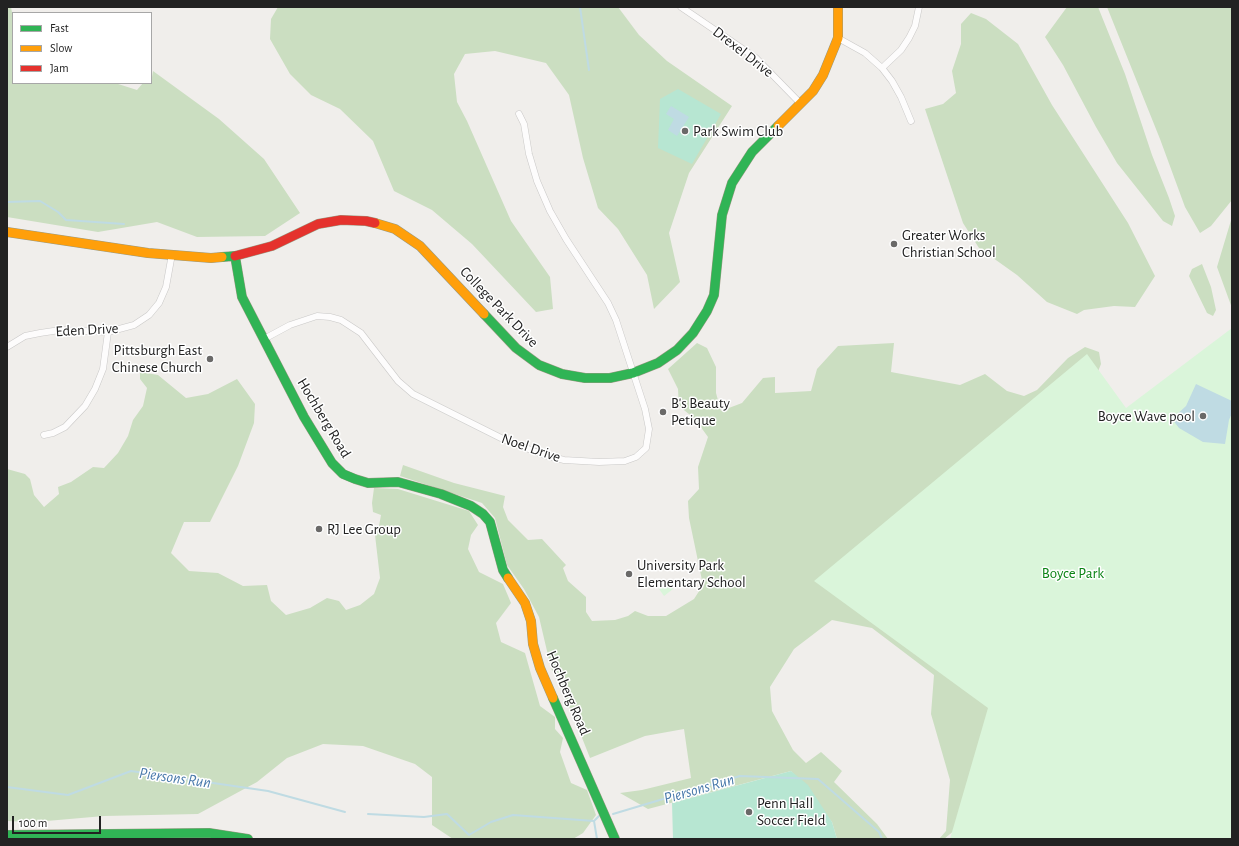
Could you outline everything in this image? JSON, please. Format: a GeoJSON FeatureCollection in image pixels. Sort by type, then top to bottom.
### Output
{"type":"FeatureCollection","features":[{"type":"Feature","properties":{"kind":"street","name":"Drexel Drive"},"geometry":{"type":"LineString","coordinates":[[682,7],[756,58],[800,103]]}},
{"type":"Feature","properties":{"kind":"street","name":"College Park Drive"},"geometry":{"type":"LineString","coordinates":[[235,256],[272,246],[318,224],[341,220],[366,221],[395,229],[420,246],[516,348],[539,365],[562,374],[585,378],[610,378],[633,373],[658,363],[677,350],[701,322],[714,295],[717,279],[722,215],[732,183],[752,152],[813,91],[823,75],[838,38],[838,7]]}},
{"type":"Feature","properties":{"kind":"street"},"geometry":{"type":"LineString","coordinates":[[882,68],[901,50],[909,38],[915,26],[919,7]]}},
{"type":"Feature","properties":{"kind":"street"},"geometry":{"type":"LineString","coordinates":[[838,38],[865,53],[882,68],[898,91],[911,121]]}},
{"type":"Feature","properties":{"kind":"street","name":"Noel Drive"},"geometry":{"type":"LineString","coordinates":[[264,339],[290,325],[317,316],[341,320],[361,333],[398,381],[413,394],[505,440],[544,455],[564,460],[599,462],[625,461],[636,457],[646,448],[649,429],[645,409],[616,320],[608,303],[566,239],[545,199],[529,154],[524,124],[518,114]]}},
{"type":"Feature","properties":{"kind":"street"},"geometry":{"type":"LineString","coordinates":[[7,232],[89,245],[172,254],[210,258],[235,256]]}},
{"type":"Feature","properties":{"kind":"street","name":"Eden Drive"},"geometry":{"type":"LineString","coordinates":[[7,347],[25,336],[40,333],[60,330],[108,332],[134,325],[149,315],[159,303],[166,287],[172,254]]}},
{"type":"Feature","properties":{"kind":"street","name":"Hochberg Road"},"geometry":{"type":"LineString","coordinates":[[235,256],[242,297],[307,424],[332,463],[343,474],[368,483],[398,482],[441,494],[471,506],[483,514],[490,522],[503,570],[527,609],[540,668],[615,839]]}},
{"type":"Feature","properties":{"kind":"street"},"geometry":{"type":"LineString","coordinates":[[44,435],[53,433],[65,427],[85,406],[95,389],[103,369],[108,332]]}},
{"type":"Feature","properties":{"kind":"street"},"geometry":{"type":"LineString","coordinates":[[7,834],[209,833],[248,839]]}},
{"type":"Feature","properties":{"kind":"green space"},"geometry":{"type":"Polygon","coordinates":[[[7,7],[11,7],[12,12],[12,84],[118,84],[137,90],[142,84],[152,84],[153,71],[219,119],[264,159],[300,213],[265,236],[197,237],[157,222],[98,232],[7,217],[7,7]]]}},
{"type":"Feature","properties":{"kind":"green space"},"geometry":{"type":"Polygon","coordinates":[[[278,7],[618,7],[639,35],[667,61],[732,106],[689,173],[669,233],[680,282],[654,309],[647,275],[618,229],[598,208],[583,158],[569,95],[546,63],[495,51],[465,54],[454,74],[457,102],[467,121],[511,221],[550,277],[553,309],[536,312],[472,244],[432,210],[394,191],[373,141],[340,109],[311,95],[290,74],[270,39],[271,19],[278,7]]]}},
{"type":"Feature","properties":{"kind":"green space"},"geometry":{"type":"Polygon","coordinates":[[[1067,7],[1098,7],[1125,74],[1152,155],[1169,198],[1175,216],[1172,226],[1163,221],[1117,163],[1063,65],[1045,37],[1067,7]]]}},
{"type":"Feature","properties":{"kind":"green space"},"geometry":{"type":"Polygon","coordinates":[[[1107,7],[1232,7],[1232,200],[1211,226],[1200,233],[1185,207],[1160,139],[1107,7]]]}},
{"type":"Feature","properties":{"kind":"green space"},"geometry":{"type":"Polygon","coordinates":[[[971,13],[986,19],[1018,44],[1052,105],[1128,223],[1155,276],[1135,307],[1114,306],[1084,310],[1077,314],[1047,302],[1017,275],[979,248],[963,223],[925,109],[943,104],[956,93],[952,71],[961,44],[961,24],[971,13]]]}},
{"type":"Feature","properties":{"kind":"green space","name":"Park Swim Club"},"geometry":{"type":"Polygon","coordinates":[[[678,89],[721,114],[692,164],[658,148],[660,99],[678,89]]]}},
{"type":"Feature","properties":{"kind":"green space"},"geometry":{"type":"Polygon","coordinates":[[[1232,217],[1232,308],[1217,267],[1232,217]]]}},
{"type":"Feature","properties":{"kind":"green space"},"geometry":{"type":"Polygon","coordinates":[[[1202,264],[1211,287],[1216,310],[1213,316],[1207,313],[1189,276],[1192,269],[1202,264]]]}},
{"type":"Feature","properties":{"kind":"green space","name":"Boyce Park"},"geometry":{"type":"Polygon","coordinates":[[[1232,328],[1232,839],[950,839],[988,708],[814,581],[1087,354],[1126,408],[1232,328]]]}},
{"type":"Feature","properties":{"kind":"green space"},"geometry":{"type":"Polygon","coordinates":[[[697,343],[707,348],[716,367],[716,393],[721,411],[742,403],[763,378],[775,377],[775,393],[811,391],[817,369],[838,346],[894,343],[891,372],[960,385],[985,374],[1007,391],[1024,396],[1037,390],[1068,358],[1085,347],[1099,352],[1101,364],[1091,389],[1016,780],[944,839],[939,839],[946,831],[950,780],[931,714],[934,675],[872,628],[832,620],[794,649],[770,687],[772,711],[793,750],[806,763],[821,752],[842,771],[834,782],[877,824],[888,839],[837,839],[832,822],[791,771],[648,809],[620,793],[642,790],[691,778],[684,729],[645,736],[590,758],[573,715],[551,668],[539,617],[524,589],[507,565],[495,518],[482,503],[400,476],[403,465],[454,483],[505,496],[503,507],[508,520],[528,540],[542,539],[566,565],[563,568],[568,581],[586,597],[586,612],[592,621],[615,620],[628,616],[635,611],[648,616],[666,616],[694,599],[703,585],[689,518],[688,501],[699,489],[698,467],[708,437],[695,419],[679,406],[678,389],[668,369],[697,343]]]}},
{"type":"Feature","properties":{"kind":"green space"},"geometry":{"type":"Polygon","coordinates":[[[140,372],[158,375],[186,398],[208,394],[237,379],[255,404],[254,423],[238,466],[210,522],[184,522],[171,553],[189,571],[218,573],[243,586],[267,585],[271,601],[286,615],[310,608],[327,598],[339,601],[346,610],[360,605],[374,594],[380,578],[375,535],[379,526],[381,515],[373,512],[372,503],[374,488],[398,489],[469,511],[478,525],[471,535],[468,549],[479,572],[503,584],[511,603],[496,623],[501,642],[525,653],[540,706],[555,717],[555,729],[563,738],[560,752],[571,783],[587,790],[596,815],[583,833],[573,839],[453,839],[432,825],[432,777],[415,764],[363,746],[323,744],[287,758],[257,782],[198,814],[104,816],[35,822],[7,821],[7,469],[25,474],[30,479],[34,495],[44,507],[59,494],[58,487],[71,482],[93,467],[104,468],[118,453],[128,436],[133,420],[143,406],[147,388],[140,379],[140,372]]]}},
{"type":"Feature","properties":{"kind":"green space"},"geometry":{"type":"Polygon","coordinates":[[[668,582],[673,589],[664,596],[659,589],[668,582]]]}},
{"type":"Feature","properties":{"kind":"green space","name":"Penn Hall Soccer Field"},"geometry":{"type":"Polygon","coordinates":[[[791,771],[808,785],[832,822],[837,839],[673,839],[672,803],[791,771]]]}},
{"type":"Feature","properties":{"kind":"water"},"geometry":{"type":"Polygon","coordinates":[[[671,106],[689,117],[677,136],[668,130],[674,119],[666,114],[671,106]]]}},
{"type":"Feature","properties":{"kind":"water","name":"Boyce Wave pool"},"geometry":{"type":"Polygon","coordinates":[[[1196,384],[1232,401],[1232,413],[1229,420],[1225,444],[1203,442],[1179,428],[1172,419],[1186,406],[1196,384]]]}},
{"type":"Feature","properties":{"kind":"waterway"},"geometry":{"type":"LineString","coordinates":[[580,7],[589,70]]}},
{"type":"Feature","properties":{"kind":"waterway"},"geometry":{"type":"LineString","coordinates":[[7,202],[40,201],[58,212],[66,220],[124,224]]}},
{"type":"Feature","properties":{"kind":"waterway","name":"Piersons Run"},"geometry":{"type":"LineString","coordinates":[[7,787],[68,795],[131,771],[268,791],[345,812]]}},
{"type":"Feature","properties":{"kind":"waterway","name":"Piersons Run"},"geometry":{"type":"LineString","coordinates":[[613,814],[740,776],[818,779],[879,832],[882,839]]}},
{"type":"Feature","properties":{"kind":"waterway","name":"Piersons Run"},"geometry":{"type":"LineString","coordinates":[[368,814],[424,817],[447,814],[469,835],[491,822],[513,815],[594,821],[599,816]]}},
{"type":"Feature","properties":{"kind":"waterway"},"geometry":{"type":"LineString","coordinates":[[594,821],[597,839]]}},
{"type":"Feature","properties":{"kind":"traffic: fast"},"geometry":{"type":"LineString","coordinates":[[484,314],[516,348],[539,365],[562,374],[585,378],[610,378],[633,373],[658,363],[677,350],[693,333],[707,311],[714,295],[722,215],[732,183],[752,152],[778,126]]}},
{"type":"Feature","properties":{"kind":"traffic: fast"},"geometry":{"type":"LineString","coordinates":[[222,257],[235,256],[242,297],[304,417],[332,463],[343,474],[355,479],[368,483],[398,482],[441,494],[471,506],[483,514],[490,522],[503,570],[508,578]]}},
{"type":"Feature","properties":{"kind":"traffic: fast"},"geometry":{"type":"LineString","coordinates":[[553,698],[615,839]]}},
{"type":"Feature","properties":{"kind":"traffic: fast"},"geometry":{"type":"LineString","coordinates":[[7,835],[209,833],[248,839]]}},
{"type":"Feature","properties":{"kind":"traffic: slow"},"geometry":{"type":"LineString","coordinates":[[778,126],[813,91],[823,75],[838,38],[838,7]]}},
{"type":"Feature","properties":{"kind":"traffic: slow"},"geometry":{"type":"LineString","coordinates":[[375,223],[395,229],[420,246],[484,314]]}},
{"type":"Feature","properties":{"kind":"traffic: slow"},"geometry":{"type":"LineString","coordinates":[[7,232],[148,253],[211,258],[222,257]]}},
{"type":"Feature","properties":{"kind":"traffic: slow"},"geometry":{"type":"LineString","coordinates":[[508,578],[525,603],[531,621],[533,644],[540,668],[553,698]]}},
{"type":"Feature","properties":{"kind":"traffic: jam"},"geometry":{"type":"LineString","coordinates":[[235,256],[272,246],[318,224],[341,220],[366,221],[375,223]]}},
{"type":"Feature","properties":{"kind":"place","name":"Park Swim Club"},"geometry":{"type":"Point","coordinates":[685,131]}},
{"type":"Feature","properties":{"kind":"place","name":"Greater Works Christian School"},"geometry":{"type":"Point","coordinates":[894,244]}},
{"type":"Feature","properties":{"kind":"place","name":"Pittsburgh East Chinese Church"},"geometry":{"type":"Point","coordinates":[210,359]}},
{"type":"Feature","properties":{"kind":"place","name":"B's Beauty Petique"},"geometry":{"type":"Point","coordinates":[663,412]}},
{"type":"Feature","properties":{"kind":"place","name":"Boyce Wave pool"},"geometry":{"type":"Point","coordinates":[1203,416]}},
{"type":"Feature","properties":{"kind":"place","name":"RJ Lee Group"},"geometry":{"type":"Point","coordinates":[319,529]}},
{"type":"Feature","properties":{"kind":"place","name":"University Park Elementary School"},"geometry":{"type":"Point","coordinates":[629,574]}},
{"type":"Feature","properties":{"kind":"place","name":"Penn Hall Soccer Field"},"geometry":{"type":"Point","coordinates":[749,812]}}]}
